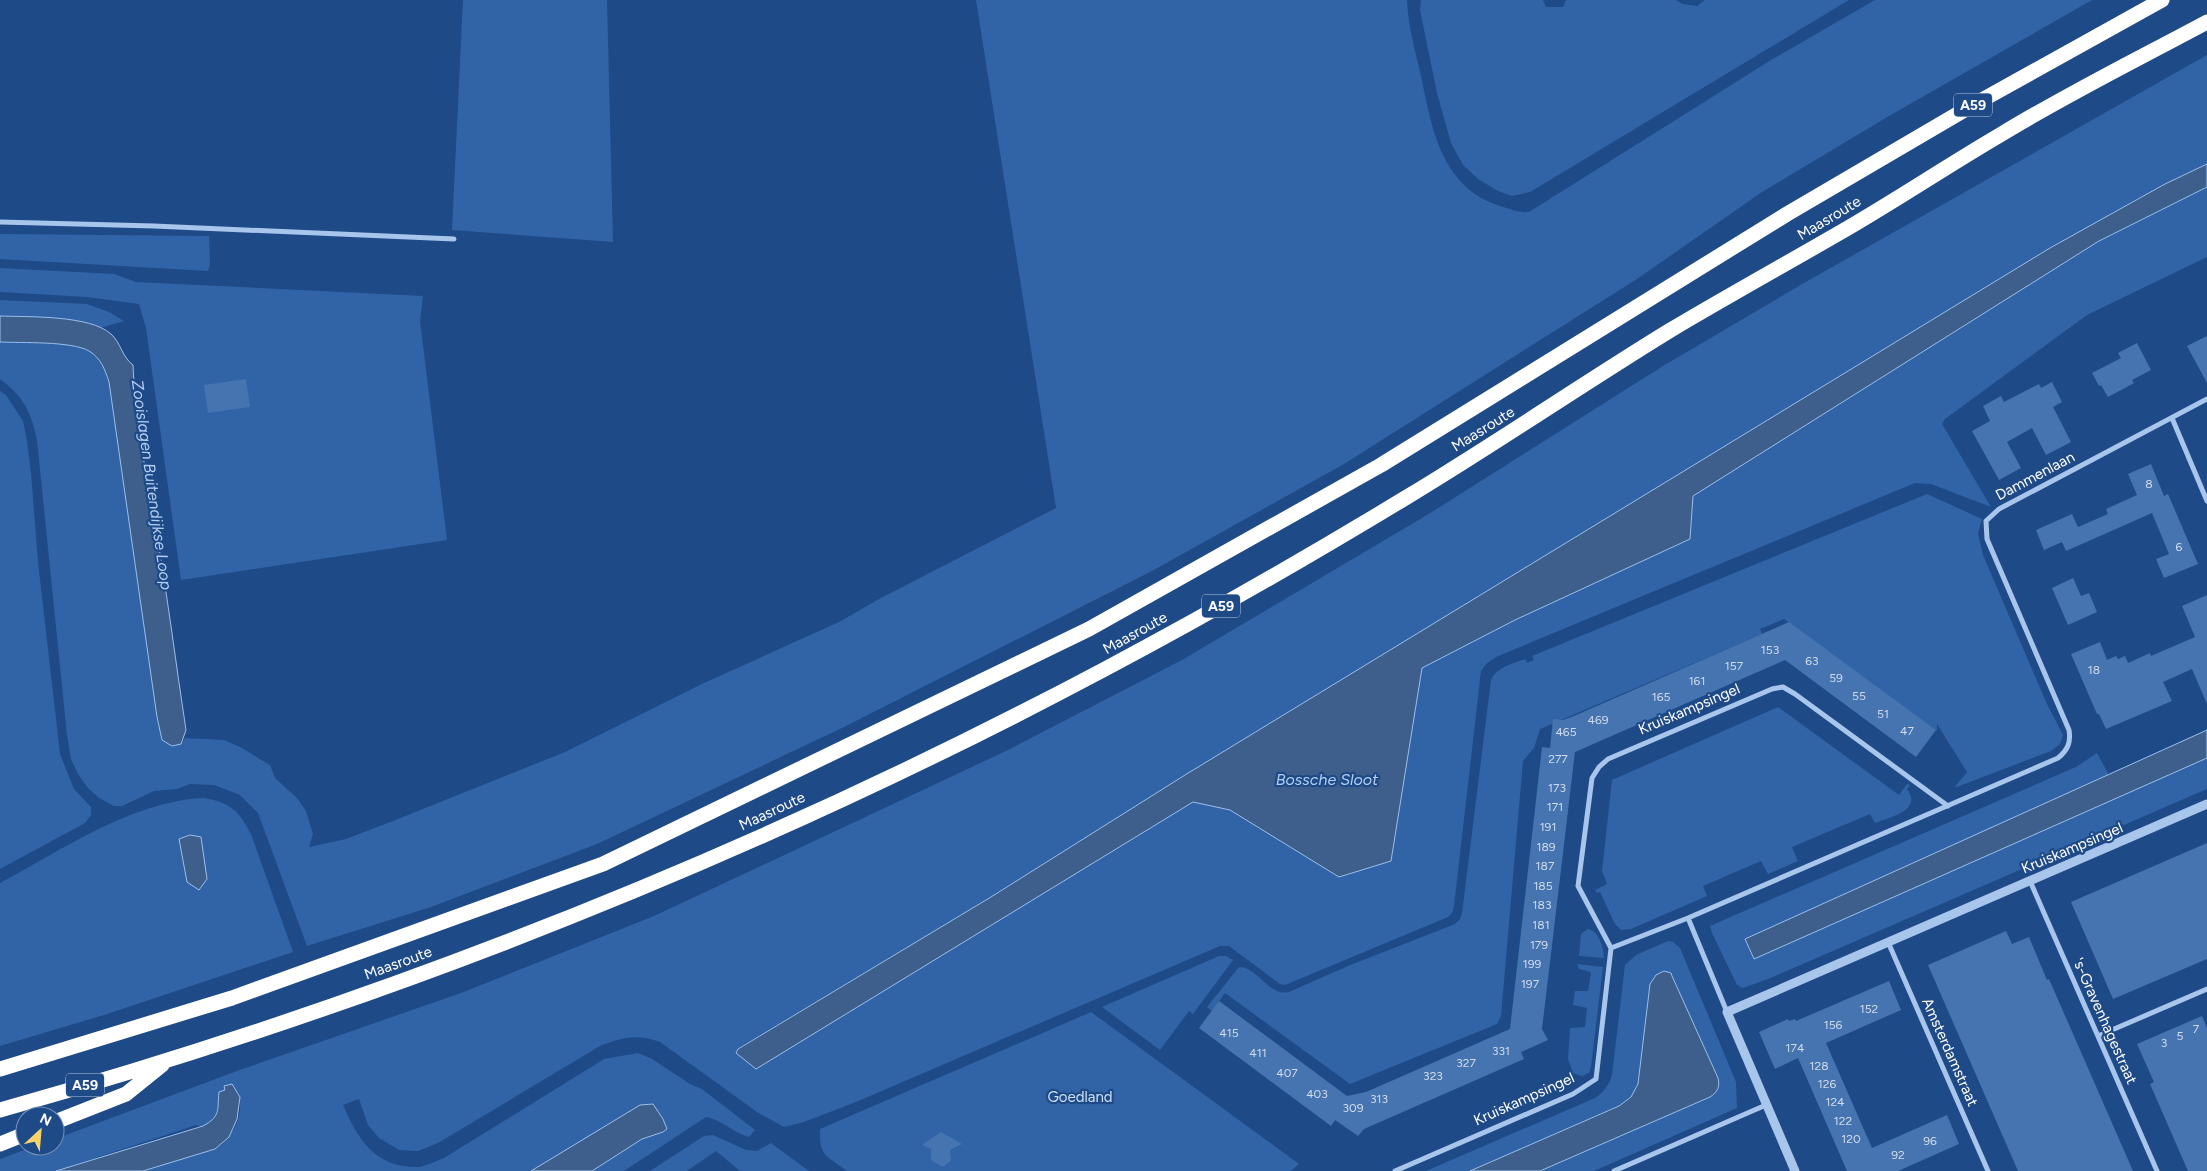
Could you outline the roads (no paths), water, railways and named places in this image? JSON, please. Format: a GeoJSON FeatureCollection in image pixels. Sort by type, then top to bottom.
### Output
{"type":"FeatureCollection","features":[{"type":"Feature","properties":{"kind":"highway","name":"Maasroute"},"geometry":{"type":"LineString","coordinates":[[0,1069],[232,998],[603,864],[1089,629],[1381,465],[1787,214],[1973,105],[2162,0]]}},
{"type":"Feature","properties":{"kind":"highway","name":"Maasroute"},"geometry":{"type":"LineString","coordinates":[[0,1110],[170,1060],[397,983],[590,909],[746,842],[965,741],[1105,670],[1246,591],[1408,497],[1673,329],[1846,229],[2005,132],[2207,22]]}},
{"type":"Feature","properties":{"kind":"highway","name":"A59"},"geometry":{"type":"LineString","coordinates":[[65,1118],[126,1094],[170,1060]]}},
{"type":"Feature","properties":{"kind":"highway"},"geometry":{"type":"LineString","coordinates":[[0,1144],[15,1138]]}},
{"type":"Feature","properties":{"kind":"street"},"geometry":{"type":"LineString","coordinates":[[0,222],[154,226],[454,239]]}},
{"type":"Feature","properties":{"kind":"street","name":"Dammenlaan"},"geometry":{"type":"LineString","coordinates":[[1948,806],[2058,758],[2065,753],[2070,740],[2069,730],[1987,539],[1986,521],[1999,509],[2207,400]]}},
{"type":"Feature","properties":{"kind":"street"},"geometry":{"type":"LineString","coordinates":[[2172,418],[2207,501]]}},
{"type":"Feature","properties":{"kind":"street","name":"Kruiskampsingel"},"geometry":{"type":"LineString","coordinates":[[1395,1171],[1573,1094],[1596,1080],[1611,948],[1578,886],[1592,778],[1599,767],[1608,759],[1772,689],[1783,688],[1795,694],[1948,806]]}},
{"type":"Feature","properties":{"kind":"street","name":"Kruiskampsingel"},"geometry":{"type":"LineString","coordinates":[[1727,1012],[2207,804]]}},
{"type":"Feature","properties":{"kind":"street"},"geometry":{"type":"LineString","coordinates":[[1611,948],[1688,918],[1948,806]]}},
{"type":"Feature","properties":{"kind":"street","name":"'s-Gravenhagestraat"},"geometry":{"type":"LineString","coordinates":[[2030,881],[2157,1171]]}},
{"type":"Feature","properties":{"kind":"street"},"geometry":{"type":"LineString","coordinates":[[1688,918],[1795,1171]]}},
{"type":"Feature","properties":{"kind":"street","name":"Amsterdamstraat"},"geometry":{"type":"LineString","coordinates":[[1888,942],[1988,1171]]}},
{"type":"Feature","properties":{"kind":"street"},"geometry":{"type":"LineString","coordinates":[[2098,1036],[2207,989]]}},
{"type":"Feature","properties":{"kind":"street"},"geometry":{"type":"LineString","coordinates":[[1614,1171],[1766,1105]]}},
{"type":"Feature","properties":{"kind":"water","name":"Bossche Sloot"},"geometry":{"type":"Polygon","coordinates":[[[2207,164],[2207,187],[2099,241],[1693,496],[1690,539],[1515,620],[1422,668],[1391,861],[1339,877],[1230,810],[1193,802],[756,1069],[736,1053],[738,1049],[991,897],[1185,775],[2050,248],[2165,184],[2207,164]]]}},
{"type":"Feature","properties":{"kind":"water"},"geometry":{"type":"Polygon","coordinates":[[[0,316],[58,318],[89,323],[111,334],[126,358],[133,365],[139,429],[161,559],[186,730],[181,744],[172,746],[162,740],[157,717],[109,382],[104,369],[100,361],[93,354],[81,348],[59,344],[0,342],[0,316]]]}},
{"type":"Feature","properties":{"kind":"water"},"geometry":{"type":"Polygon","coordinates":[[[2207,730],[2207,758],[1754,959],[1745,939],[2207,730]]]}},
{"type":"Feature","properties":{"kind":"water"},"geometry":{"type":"Polygon","coordinates":[[[190,835],[201,837],[207,879],[199,890],[187,882],[179,839],[190,835]]]}},
{"type":"Feature","properties":{"kind":"water"},"geometry":{"type":"Polygon","coordinates":[[[1664,971],[1671,973],[1718,1078],[1717,1091],[1710,1097],[1540,1171],[1470,1171],[1619,1106],[1631,1097],[1638,1084],[1650,984],[1656,975],[1664,971]]]}},
{"type":"Feature","properties":{"kind":"water"},"geometry":{"type":"Polygon","coordinates":[[[232,1084],[240,1097],[237,1119],[229,1137],[215,1149],[143,1171],[56,1171],[203,1126],[213,1119],[217,1112],[219,1092],[225,1090],[224,1086],[232,1084]]]}},
{"type":"Feature","properties":{"kind":"water"},"geometry":{"type":"Polygon","coordinates":[[[653,1104],[667,1129],[642,1139],[592,1171],[531,1171],[640,1105],[653,1104]]]}},
{"type":"Feature","properties":{"kind":"water label","name":"Zooislagen Buitendijkse Loop"},"geometry":{"type":"Point","coordinates":[152,485]}},
{"type":"Feature","properties":{"kind":"park label","name":"Goedland"},"geometry":{"type":"Point","coordinates":[1080,1097]}}]}
